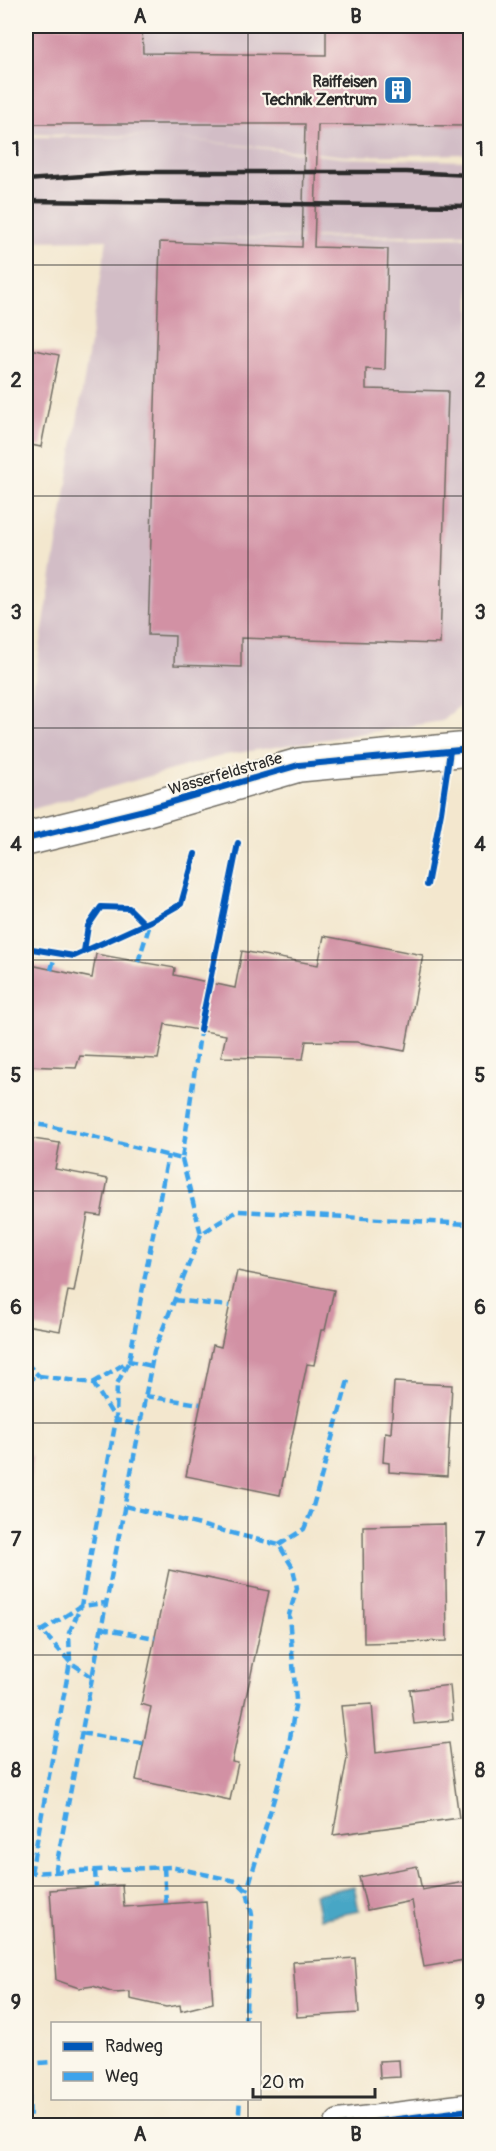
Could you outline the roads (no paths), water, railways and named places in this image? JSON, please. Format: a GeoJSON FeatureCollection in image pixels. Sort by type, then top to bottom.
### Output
{"type":"FeatureCollection","features":[{"type":"Feature","properties":{"kind":"street","name":"Wasserfeldstraße"},"geometry":{"type":"LineString","coordinates":[[26,839],[144,810],[299,765],[471,748]]}},
{"type":"Feature","properties":{"kind":"street"},"geometry":{"type":"LineString","coordinates":[[341,2126],[471,2110]]}},
{"type":"Feature","properties":{"kind":"water"},"geometry":{"type":"Polygon","coordinates":[[[354,1886],[359,1911],[320,1919],[315,1894],[354,1886]]]}},
{"type":"Feature","properties":{"kind":"railway"},"geometry":{"type":"LineString","coordinates":[[26,180],[140,172],[406,172],[470,175]]}},
{"type":"Feature","properties":{"kind":"railway"},"geometry":{"type":"LineString","coordinates":[[26,201],[470,206]]}},
{"type":"Feature","properties":{"kind":"place","name":"Raiffeisen Technik Zentrum"},"geometry":{"type":"Point","coordinates":[398,90]}}]}
